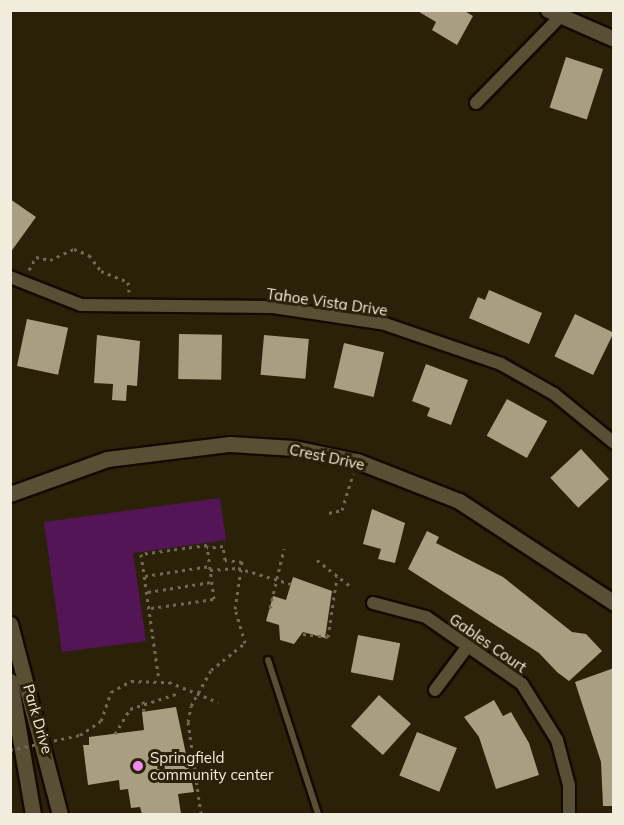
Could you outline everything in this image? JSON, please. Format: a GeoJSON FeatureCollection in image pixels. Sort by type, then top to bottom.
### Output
{"type":"FeatureCollection","features":[{"type":"Feature","properties":{"kind":"street"},"geometry":{"type":"LineString","coordinates":[[476,103],[554,14],[614,39]]}},
{"type":"Feature","properties":{"kind":"street","name":"Tahoe Vista Drive"},"geometry":{"type":"LineString","coordinates":[[10,277],[81,305],[126,309],[273,307],[385,324],[501,364],[554,394],[614,443]]}},
{"type":"Feature","properties":{"kind":"street","name":"Crest Drive"},"geometry":{"type":"LineString","coordinates":[[10,494],[107,459],[175,449],[283,448],[357,461],[459,501],[614,603]]}},
{"type":"Feature","properties":{"kind":"street","name":"Gables Court"},"geometry":{"type":"LineString","coordinates":[[372,603],[426,617],[522,684],[542,711],[564,763],[569,814]]}},
{"type":"Feature","properties":{"kind":"street","name":"Park Drive"},"geometry":{"type":"LineString","coordinates":[[10,624],[60,814]]}},
{"type":"Feature","properties":{"kind":"street"},"geometry":{"type":"LineString","coordinates":[[435,690],[468,646]]}},
{"type":"Feature","properties":{"kind":"street","name":"Park Drive"},"geometry":{"type":"LineString","coordinates":[[10,681],[33,814]]}},
{"type":"Feature","properties":{"kind":"lane"},"geometry":{"type":"LineString","coordinates":[[268,660],[318,814]]}},
{"type":"Feature","properties":{"kind":"path"},"geometry":{"type":"LineString","coordinates":[[23,284],[36,257],[50,261],[74,249],[89,255],[100,271],[128,282],[126,309]]}},
{"type":"Feature","properties":{"kind":"path"},"geometry":{"type":"LineString","coordinates":[[329,513],[342,510],[357,461]]}},
{"type":"Feature","properties":{"kind":"path"},"geometry":{"type":"LineString","coordinates":[[159,680],[151,608],[141,554],[223,546],[225,560],[242,562],[234,609],[245,643],[211,670],[197,693],[188,722],[201,814]]}},
{"type":"Feature","properties":{"kind":"path"},"geometry":{"type":"LineString","coordinates":[[151,608],[214,599],[207,548]]}},
{"type":"Feature","properties":{"kind":"path"},"geometry":{"type":"LineString","coordinates":[[270,608],[274,579],[284,549]]}},
{"type":"Feature","properties":{"kind":"path"},"geometry":{"type":"LineString","coordinates":[[317,560],[350,586]]}},
{"type":"Feature","properties":{"kind":"path"},"geometry":{"type":"LineString","coordinates":[[145,576],[210,568],[240,569],[291,584]]}},
{"type":"Feature","properties":{"kind":"path"},"geometry":{"type":"LineString","coordinates":[[303,634],[328,637],[337,577]]}},
{"type":"Feature","properties":{"kind":"path"},"geometry":{"type":"LineString","coordinates":[[148,592],[212,582]]}},
{"type":"Feature","properties":{"kind":"path"},"geometry":{"type":"LineString","coordinates":[[10,750],[80,735],[95,728],[107,698],[121,685],[159,680],[218,702]]}},
{"type":"Feature","properties":{"kind":"path"},"geometry":{"type":"LineString","coordinates":[[115,734],[120,720],[143,701],[179,693]]}},
{"type":"Feature","properties":{"kind":"path"},"geometry":{"type":"LineString","coordinates":[[143,701],[144,712]]}},
{"type":"Feature","properties":{"kind":"path"},"geometry":{"type":"LineString","coordinates":[[194,776],[222,771]]}},
{"type":"Feature","properties":{"kind":"path"},"geometry":{"type":"LineString","coordinates":[[194,801],[198,795]]}},
{"type":"Feature","properties":{"kind":"shaded area"},"geometry":{"type":"Polygon","coordinates":[[[220,498],[226,540],[133,553],[146,641],[62,652],[44,522],[220,498]]]}},
{"type":"Feature","properties":{"kind":"building"},"geometry":{"type":"Polygon","coordinates":[[[416,10],[463,10],[473,16],[457,45],[432,30],[436,22],[416,10]]]}},
{"type":"Feature","properties":{"kind":"building"},"geometry":{"type":"Polygon","coordinates":[[[566,57],[603,69],[587,119],[550,107],[566,57]]]}},
{"type":"Feature","properties":{"kind":"building"},"geometry":{"type":"Polygon","coordinates":[[[10,199],[36,217],[10,253],[10,199]]]}},
{"type":"Feature","properties":{"kind":"building"},"geometry":{"type":"Polygon","coordinates":[[[489,290],[542,313],[529,344],[469,318],[478,297],[485,300],[489,290]]]}},
{"type":"Feature","properties":{"kind":"building"},"geometry":{"type":"Polygon","coordinates":[[[575,314],[614,333],[593,375],[554,356],[575,314]]]}},
{"type":"Feature","properties":{"kind":"building"},"geometry":{"type":"Polygon","coordinates":[[[27,319],[68,328],[58,375],[17,366],[27,319]]]}},
{"type":"Feature","properties":{"kind":"building"},"geometry":{"type":"Polygon","coordinates":[[[179,334],[222,335],[221,380],[178,379],[179,334]]]}},
{"type":"Feature","properties":{"kind":"building"},"geometry":{"type":"Polygon","coordinates":[[[97,335],[140,341],[137,386],[127,385],[126,401],[112,400],[113,384],[94,383],[97,335]]]}},
{"type":"Feature","properties":{"kind":"building"},"geometry":{"type":"Polygon","coordinates":[[[264,335],[309,339],[305,379],[261,375],[264,335]]]}},
{"type":"Feature","properties":{"kind":"building"},"geometry":{"type":"Polygon","coordinates":[[[344,343],[384,352],[374,397],[334,388],[344,343]]]}},
{"type":"Feature","properties":{"kind":"building"},"geometry":{"type":"Polygon","coordinates":[[[426,364],[468,380],[451,425],[427,416],[430,408],[412,401],[426,364]]]}},
{"type":"Feature","properties":{"kind":"building"},"geometry":{"type":"Polygon","coordinates":[[[507,399],[547,421],[527,458],[487,436],[507,399]]]}},
{"type":"Feature","properties":{"kind":"building"},"geometry":{"type":"Polygon","coordinates":[[[581,449],[609,479],[578,508],[550,478],[581,449]]]}},
{"type":"Feature","properties":{"kind":"building"},"geometry":{"type":"Polygon","coordinates":[[[372,509],[405,523],[395,563],[378,559],[381,549],[363,544],[372,509]]]}},
{"type":"Feature","properties":{"kind":"building"},"geometry":{"type":"Polygon","coordinates":[[[427,531],[439,537],[436,543],[503,577],[572,632],[586,634],[602,651],[569,681],[539,653],[408,569],[427,531]]]}},
{"type":"Feature","properties":{"kind":"building"},"geometry":{"type":"Polygon","coordinates":[[[293,577],[332,591],[325,638],[303,632],[294,644],[280,640],[279,625],[266,621],[273,596],[286,600],[293,577]]]}},
{"type":"Feature","properties":{"kind":"building"},"geometry":{"type":"Polygon","coordinates":[[[358,635],[400,643],[393,681],[351,672],[358,635]]]}},
{"type":"Feature","properties":{"kind":"building"},"geometry":{"type":"Polygon","coordinates":[[[614,668],[614,806],[603,806],[601,762],[575,682],[614,668]]]}},
{"type":"Feature","properties":{"kind":"building"},"geometry":{"type":"Polygon","coordinates":[[[379,695],[411,724],[383,755],[351,726],[379,695]]]}},
{"type":"Feature","properties":{"kind":"building"},"geometry":{"type":"Polygon","coordinates":[[[494,700],[503,716],[511,712],[529,743],[539,775],[496,789],[479,737],[464,717],[494,700]]]}},
{"type":"Feature","properties":{"kind":"building","name":"Springfield community center"},"geometry":{"type":"Polygon","coordinates":[[[176,707],[194,792],[178,794],[181,814],[142,814],[140,807],[131,808],[128,789],[120,790],[119,780],[88,785],[83,745],[89,745],[89,737],[144,730],[142,712],[176,707]]]}},
{"type":"Feature","properties":{"kind":"building"},"geometry":{"type":"Polygon","coordinates":[[[417,732],[457,748],[439,792],[399,776],[417,732]]]}},
{"type":"Feature","properties":{"kind":"place","name":"Springfield community center"},"geometry":{"type":"Point","coordinates":[138,766]}}]}
